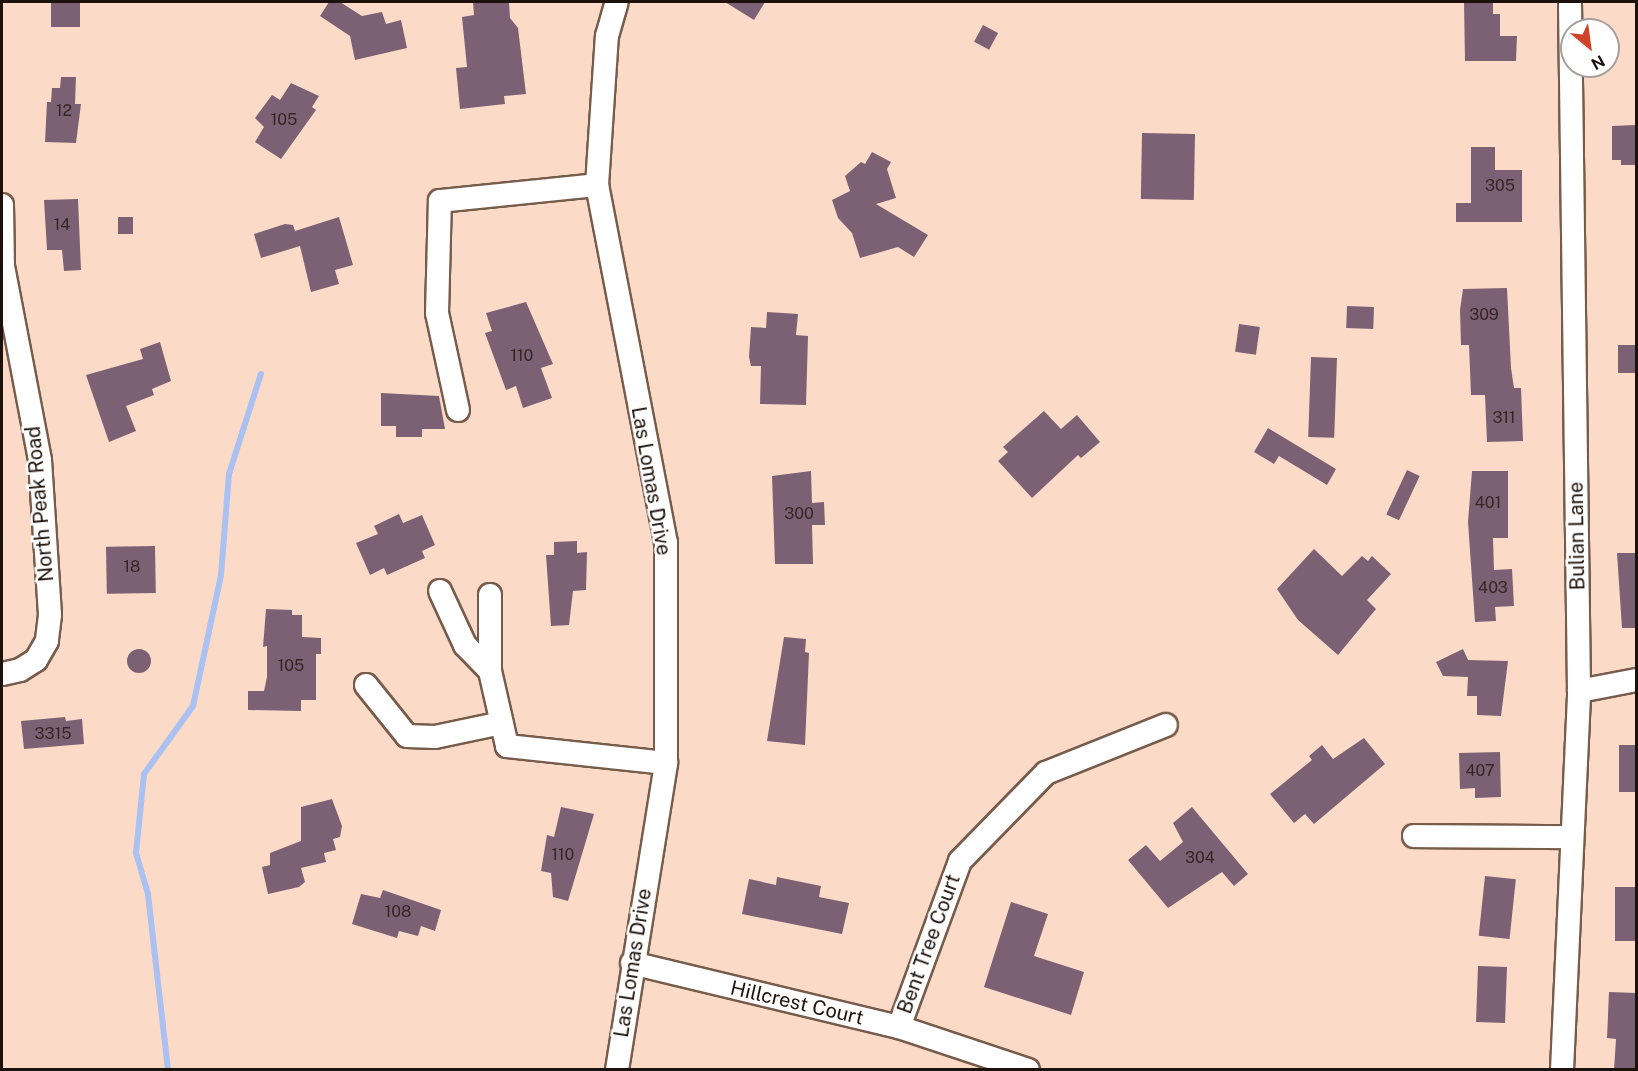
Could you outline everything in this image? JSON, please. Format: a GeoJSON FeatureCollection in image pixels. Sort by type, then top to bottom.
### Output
{"type":"FeatureCollection","features":[{"type":"Feature","properties":{"kind":"street","name":"Las Lomas Drive"},"geometry":{"type":"LineString","coordinates":[[617,2],[607,36],[597,185],[666,543],[666,763],[632,963],[617,1070]]}},
{"type":"Feature","properties":{"kind":"street","name":"Bulian Lane"},"geometry":{"type":"LineString","coordinates":[[1562,1070],[1570,837],[1579,691],[1570,2]]}},
{"type":"Feature","properties":{"kind":"street"},"geometry":{"type":"LineString","coordinates":[[458,410],[437,313],[440,201],[597,185]]}},
{"type":"Feature","properties":{"kind":"street","name":"North Peak Road"},"geometry":{"type":"LineString","coordinates":[[2,205],[3,266],[40,460],[50,615],[46,641],[36,660],[21,670],[2,674]]}},
{"type":"Feature","properties":{"kind":"street"},"geometry":{"type":"LineString","coordinates":[[440,591],[465,645],[490,671]]}},
{"type":"Feature","properties":{"kind":"street"},"geometry":{"type":"LineString","coordinates":[[490,595],[490,671],[507,746],[666,763]]}},
{"type":"Feature","properties":{"kind":"street"},"geometry":{"type":"LineString","coordinates":[[1579,691],[1636,680]]}},
{"type":"Feature","properties":{"kind":"street"},"geometry":{"type":"LineString","coordinates":[[366,685],[407,736],[435,737],[502,723]]}},
{"type":"Feature","properties":{"kind":"street","name":"Bent Tree Court"},"geometry":{"type":"LineString","coordinates":[[899,1027],[960,861],[1046,773],[1166,724]]}},
{"type":"Feature","properties":{"kind":"street"},"geometry":{"type":"LineString","coordinates":[[1414,836],[1570,837]]}},
{"type":"Feature","properties":{"kind":"street","name":"Hillcrest Court"},"geometry":{"type":"LineString","coordinates":[[632,963],[899,1027],[1028,1070]]}},
{"type":"Feature","properties":{"kind":"building"},"geometry":{"type":"Polygon","coordinates":[[[51,2],[80,2],[80,27],[51,27],[51,2]]]}},
{"type":"Feature","properties":{"kind":"building"},"geometry":{"type":"Polygon","coordinates":[[[329,2],[340,2],[362,16],[382,12],[386,24],[401,20],[407,48],[355,60],[350,36],[320,16],[329,2]]]}},
{"type":"Feature","properties":{"kind":"building"},"geometry":{"type":"Polygon","coordinates":[[[473,2],[509,2],[510,18],[518,28],[526,94],[504,96],[505,104],[460,109],[456,68],[467,67],[462,17],[474,15],[473,2]]]}},
{"type":"Feature","properties":{"kind":"building"},"geometry":{"type":"Polygon","coordinates":[[[725,2],[765,2],[754,20],[725,2]]]}},
{"type":"Feature","properties":{"kind":"building"},"geometry":{"type":"Polygon","coordinates":[[[1464,2],[1493,2],[1493,14],[1500,14],[1500,36],[1517,36],[1516,61],[1465,61],[1464,2]]]}},
{"type":"Feature","properties":{"kind":"building"},"geometry":{"type":"Polygon","coordinates":[[[983,25],[998,33],[989,50],[974,42],[983,25]]]}},
{"type":"Feature","properties":{"kind":"building"},"geometry":{"type":"Polygon","coordinates":[[[61,77],[76,77],[75,104],[81,104],[76,143],[45,142],[47,102],[51,102],[52,88],[60,88],[61,77]]]}},
{"type":"Feature","properties":{"kind":"building"},"geometry":{"type":"Polygon","coordinates":[[[291,83],[319,96],[312,107],[316,110],[281,159],[255,142],[264,127],[255,118],[272,95],[280,100],[291,83]]]}},
{"type":"Feature","properties":{"kind":"building"},"geometry":{"type":"Polygon","coordinates":[[[1636,125],[1636,165],[1621,165],[1621,160],[1612,160],[1612,126],[1636,125]]]}},
{"type":"Feature","properties":{"kind":"building"},"geometry":{"type":"Polygon","coordinates":[[[1142,133],[1195,134],[1194,200],[1141,199],[1142,133]]]}},
{"type":"Feature","properties":{"kind":"building"},"geometry":{"type":"Polygon","coordinates":[[[1471,147],[1495,147],[1495,170],[1522,170],[1522,222],[1456,222],[1456,203],[1471,203],[1471,147]]]}},
{"type":"Feature","properties":{"kind":"building"},"geometry":{"type":"Polygon","coordinates":[[[872,152],[891,162],[887,169],[896,198],[876,204],[928,235],[914,257],[898,247],[860,258],[852,233],[838,218],[832,200],[850,191],[845,176],[861,162],[865,164],[872,152]]]}},
{"type":"Feature","properties":{"kind":"building"},"geometry":{"type":"Polygon","coordinates":[[[78,199],[81,270],[64,271],[62,250],[47,250],[44,200],[78,199]]]}},
{"type":"Feature","properties":{"kind":"building"},"geometry":{"type":"Polygon","coordinates":[[[118,217],[133,217],[133,234],[118,234],[118,217]]]}},
{"type":"Feature","properties":{"kind":"building"},"geometry":{"type":"Polygon","coordinates":[[[339,217],[353,265],[335,270],[339,284],[311,292],[300,246],[261,258],[254,234],[285,224],[293,225],[295,231],[339,217]]]}},
{"type":"Feature","properties":{"kind":"building"},"geometry":{"type":"Polygon","coordinates":[[[1507,288],[1511,368],[1514,388],[1521,388],[1523,441],[1487,442],[1485,395],[1471,395],[1469,345],[1461,345],[1460,310],[1463,289],[1507,288]]]}},
{"type":"Feature","properties":{"kind":"building"},"geometry":{"type":"Polygon","coordinates":[[[526,302],[553,364],[541,368],[552,398],[523,408],[516,386],[506,390],[485,333],[492,331],[486,313],[526,302]]]}},
{"type":"Feature","properties":{"kind":"building"},"geometry":{"type":"Polygon","coordinates":[[[1347,306],[1374,307],[1373,329],[1346,328],[1347,306]]]}},
{"type":"Feature","properties":{"kind":"building"},"geometry":{"type":"Polygon","coordinates":[[[767,312],[798,314],[796,335],[808,336],[806,405],[760,404],[761,366],[751,366],[749,357],[751,327],[766,328],[767,312]]]}},
{"type":"Feature","properties":{"kind":"building"},"geometry":{"type":"Polygon","coordinates":[[[1239,324],[1260,327],[1256,355],[1235,352],[1239,324]]]}},
{"type":"Feature","properties":{"kind":"building"},"geometry":{"type":"Polygon","coordinates":[[[160,342],[171,381],[152,389],[154,395],[126,406],[136,431],[109,442],[86,375],[143,359],[140,349],[160,342]]]}},
{"type":"Feature","properties":{"kind":"building"},"geometry":{"type":"Polygon","coordinates":[[[1618,345],[1636,345],[1636,373],[1618,373],[1618,345]]]}},
{"type":"Feature","properties":{"kind":"building"},"geometry":{"type":"Polygon","coordinates":[[[1311,357],[1337,358],[1334,438],[1308,437],[1311,357]]]}},
{"type":"Feature","properties":{"kind":"building"},"geometry":{"type":"Polygon","coordinates":[[[381,393],[439,396],[445,429],[422,429],[422,437],[396,437],[396,426],[381,426],[381,393]]]}},
{"type":"Feature","properties":{"kind":"building"},"geometry":{"type":"Polygon","coordinates":[[[1044,411],[1061,429],[1077,415],[1100,442],[1081,458],[1078,455],[1032,498],[998,461],[1008,452],[1003,447],[1044,411]]]}},
{"type":"Feature","properties":{"kind":"building"},"geometry":{"type":"Polygon","coordinates":[[[1268,428],[1336,469],[1327,485],[1279,456],[1274,464],[1254,452],[1268,428]]]}},
{"type":"Feature","properties":{"kind":"building"},"geometry":{"type":"Polygon","coordinates":[[[1407,470],[1420,476],[1399,520],[1386,514],[1407,470]]]}},
{"type":"Feature","properties":{"kind":"building"},"geometry":{"type":"Polygon","coordinates":[[[811,471],[812,503],[824,502],[825,525],[812,525],[813,564],[775,564],[772,476],[811,471]]]}},
{"type":"Feature","properties":{"kind":"building"},"geometry":{"type":"Polygon","coordinates":[[[1472,471],[1508,471],[1508,538],[1493,538],[1494,570],[1512,569],[1514,606],[1495,607],[1496,621],[1475,622],[1468,522],[1472,471]]]}},
{"type":"Feature","properties":{"kind":"building"},"geometry":{"type":"Polygon","coordinates":[[[399,514],[403,523],[422,515],[435,545],[422,551],[425,558],[387,575],[384,568],[370,575],[356,543],[378,534],[374,526],[399,514]]]}},
{"type":"Feature","properties":{"kind":"building"},"geometry":{"type":"Polygon","coordinates":[[[577,541],[577,553],[587,552],[586,590],[573,591],[569,625],[551,626],[546,555],[554,555],[554,542],[577,541]]]}},
{"type":"Feature","properties":{"kind":"building"},"geometry":{"type":"Polygon","coordinates":[[[155,546],[156,593],[107,594],[106,547],[155,546]]]}},
{"type":"Feature","properties":{"kind":"building"},"geometry":{"type":"Polygon","coordinates":[[[1314,549],[1342,576],[1362,556],[1368,561],[1372,556],[1391,574],[1367,600],[1376,609],[1338,655],[1298,620],[1277,589],[1314,549]]]}},
{"type":"Feature","properties":{"kind":"building"},"geometry":{"type":"Polygon","coordinates":[[[1617,553],[1636,553],[1636,628],[1622,628],[1617,553]]]}},
{"type":"Feature","properties":{"kind":"building"},"geometry":{"type":"Polygon","coordinates":[[[266,609],[292,610],[292,615],[302,615],[302,637],[321,638],[321,654],[316,654],[316,700],[301,700],[301,711],[248,710],[248,691],[264,691],[267,677],[267,646],[263,647],[266,609]]]}},
{"type":"Feature","properties":{"kind":"building"},"geometry":{"type":"Polygon","coordinates":[[[784,637],[806,639],[805,652],[809,653],[805,745],[767,741],[784,637]]]}},
{"type":"Feature","properties":{"kind":"building"},"geometry":{"type":"Polygon","coordinates":[[[139,649],[148,652],[151,661],[148,670],[139,673],[130,670],[127,661],[130,652],[139,649]]]}},
{"type":"Feature","properties":{"kind":"building"},"geometry":{"type":"Polygon","coordinates":[[[1463,649],[1468,660],[1508,661],[1501,716],[1477,715],[1477,696],[1467,696],[1468,677],[1443,676],[1436,662],[1463,649]]]}},
{"type":"Feature","properties":{"kind":"building"},"geometry":{"type":"Polygon","coordinates":[[[65,717],[66,721],[82,719],[84,744],[24,749],[21,721],[65,717]]]}},
{"type":"Feature","properties":{"kind":"building"},"geometry":{"type":"Polygon","coordinates":[[[1364,738],[1385,764],[1314,824],[1305,814],[1294,823],[1270,794],[1312,760],[1309,756],[1322,745],[1333,759],[1364,738]]]}},
{"type":"Feature","properties":{"kind":"building"},"geometry":{"type":"Polygon","coordinates":[[[1619,745],[1636,745],[1636,792],[1619,792],[1619,745]]]}},
{"type":"Feature","properties":{"kind":"building"},"geometry":{"type":"Polygon","coordinates":[[[1500,752],[1501,797],[1475,798],[1475,788],[1460,789],[1459,753],[1500,752]]]}},
{"type":"Feature","properties":{"kind":"building"},"geometry":{"type":"Polygon","coordinates":[[[332,799],[342,826],[340,837],[333,839],[336,850],[324,853],[326,862],[301,868],[305,882],[299,887],[268,894],[262,867],[270,865],[270,853],[301,841],[301,807],[332,799]]]}},
{"type":"Feature","properties":{"kind":"building"},"geometry":{"type":"Polygon","coordinates":[[[561,807],[594,814],[568,901],[553,897],[551,873],[541,871],[547,835],[554,837],[561,807]]]}},
{"type":"Feature","properties":{"kind":"building"},"geometry":{"type":"Polygon","coordinates":[[[1192,807],[1248,874],[1234,886],[1222,872],[1168,908],[1128,860],[1146,845],[1160,861],[1183,842],[1173,823],[1192,807]]]}},
{"type":"Feature","properties":{"kind":"building"},"geometry":{"type":"Polygon","coordinates":[[[1485,876],[1516,879],[1510,939],[1479,936],[1485,876]]]}},
{"type":"Feature","properties":{"kind":"building"},"geometry":{"type":"Polygon","coordinates":[[[777,877],[821,886],[819,897],[849,903],[842,934],[742,914],[749,879],[776,885],[777,877]]]}},
{"type":"Feature","properties":{"kind":"building"},"geometry":{"type":"Polygon","coordinates":[[[1615,887],[1636,887],[1636,941],[1615,941],[1615,887]]]}},
{"type":"Feature","properties":{"kind":"building"},"geometry":{"type":"Polygon","coordinates":[[[383,890],[441,910],[435,931],[421,926],[418,936],[399,931],[397,938],[352,924],[361,894],[380,898],[383,890]]]}},
{"type":"Feature","properties":{"kind":"building"},"geometry":{"type":"Polygon","coordinates":[[[1011,902],[1048,914],[1034,956],[1084,972],[1071,1015],[984,987],[1011,902]]]}},
{"type":"Feature","properties":{"kind":"building"},"geometry":{"type":"Polygon","coordinates":[[[1478,966],[1507,967],[1505,1023],[1476,1022],[1478,966]]]}},
{"type":"Feature","properties":{"kind":"building"},"geometry":{"type":"Polygon","coordinates":[[[1609,992],[1636,993],[1636,1070],[1614,1070],[1616,1039],[1607,1038],[1609,992]]]}},
{"type":"Feature","properties":{"kind":"waterway"},"geometry":{"type":"LineString","coordinates":[[168,1070],[148,894],[136,853],[144,774],[193,706],[221,575],[229,474],[261,374]]}}]}
